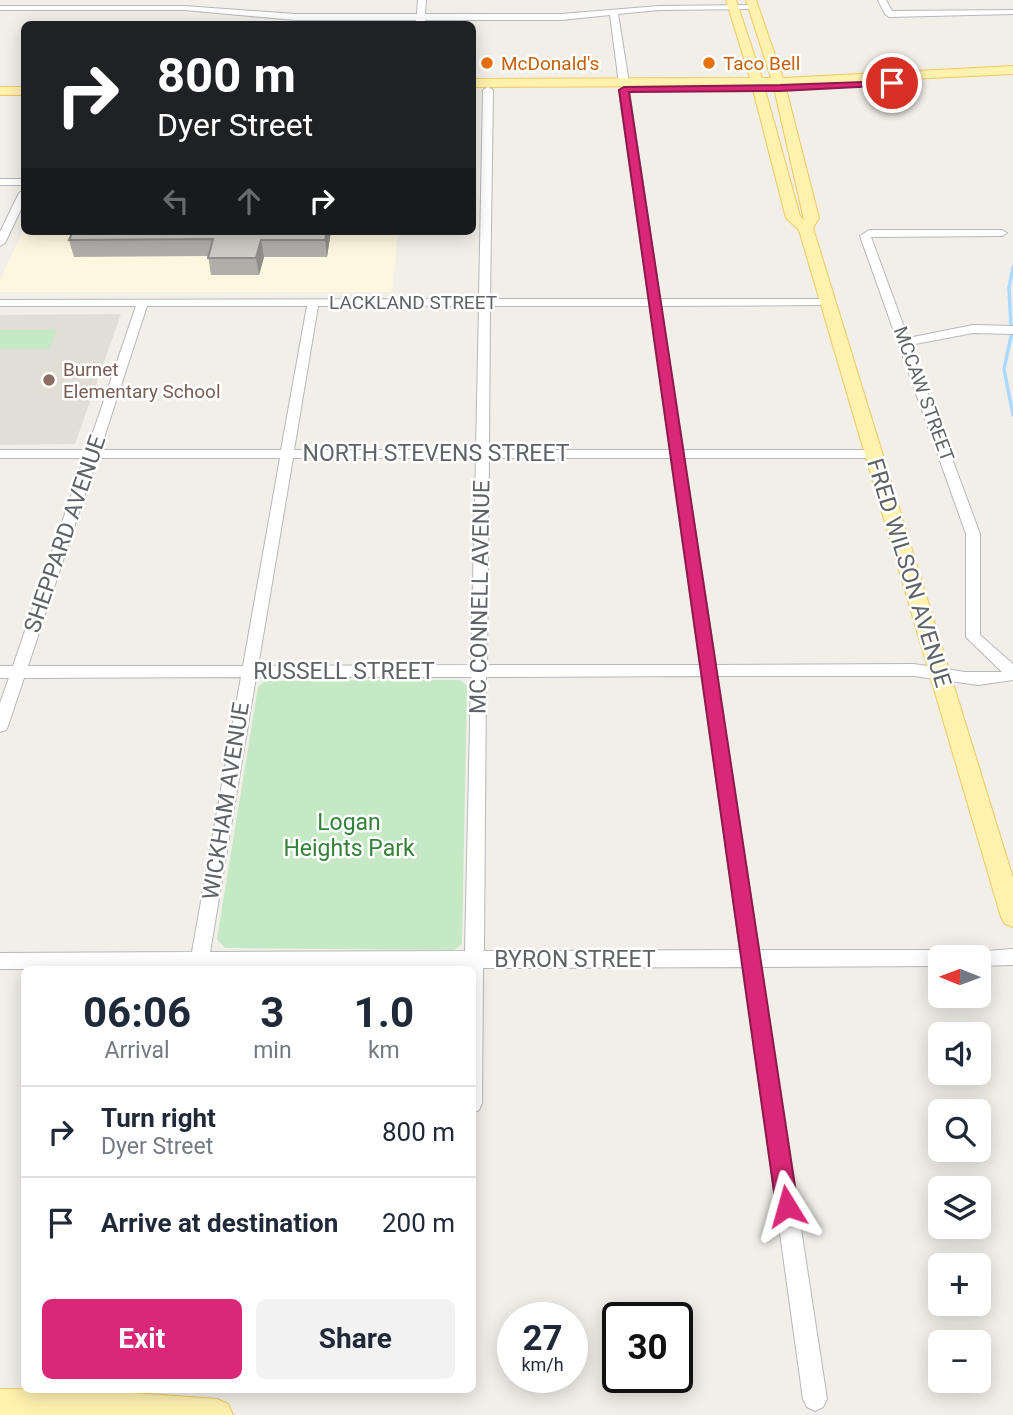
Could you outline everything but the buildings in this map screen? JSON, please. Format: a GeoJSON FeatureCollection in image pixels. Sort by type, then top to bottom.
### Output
{"type":"FeatureCollection","features":[{"type":"Feature","properties":{"kind":"main road","name":"FRED WILSON AVENUE"},"geometry":{"type":"LineString","coordinates":[[732,4],[758,85],[793,218],[806,228],[826,302],[1013,917]]}},
{"type":"Feature","properties":{"kind":"main road","name":"FRED WILSON AVENUE"},"geometry":{"type":"LineString","coordinates":[[752,4],[779,85],[813,218],[806,228]]}},
{"type":"Feature","properties":{"kind":"main road"},"geometry":{"type":"LineString","coordinates":[[779,85],[1013,70]]}},
{"type":"Feature","properties":{"kind":"main road"},"geometry":{"type":"LineString","coordinates":[[476,83],[779,85],[1013,77]]}},
{"type":"Feature","properties":{"kind":"main road"},"geometry":{"type":"LineString","coordinates":[[0,84],[21,83]]}},
{"type":"Feature","properties":{"kind":"main road"},"geometry":{"type":"LineString","coordinates":[[480,90],[491,86],[529,83]]}},
{"type":"Feature","properties":{"kind":"main road"},"geometry":{"type":"LineString","coordinates":[[480,90],[624,86]]}},
{"type":"Feature","properties":{"kind":"main road"},"geometry":{"type":"LineString","coordinates":[[0,91],[21,91]]}},
{"type":"Feature","properties":{"kind":"main road"},"geometry":{"type":"LineString","coordinates":[[0,1404],[79,1404],[217,1415]]}},
{"type":"Feature","properties":{"kind":"street"},"geometry":{"type":"LineString","coordinates":[[420,21],[422,0]]}},
{"type":"Feature","properties":{"kind":"street"},"geometry":{"type":"LineString","coordinates":[[882,0],[889,14],[1013,12]]}},
{"type":"Feature","properties":{"kind":"street"},"geometry":{"type":"LineString","coordinates":[[993,0],[1002,12]]}},
{"type":"Feature","properties":{"kind":"street"},"geometry":{"type":"LineString","coordinates":[[0,8],[206,9],[238,19],[295,17],[420,21],[561,17],[659,8],[752,4]]}},
{"type":"Feature","properties":{"kind":"street"},"geometry":{"type":"LineString","coordinates":[[614,12],[815,1399]]}},
{"type":"Feature","properties":{"kind":"street","name":"MC CONNELL AVENUE"},"geometry":{"type":"LineString","coordinates":[[475,966],[484,302],[480,90]]}},
{"type":"Feature","properties":{"kind":"street"},"geometry":{"type":"LineString","coordinates":[[0,182],[21,182]]}},
{"type":"Feature","properties":{"kind":"street"},"geometry":{"type":"LineString","coordinates":[[0,243],[21,199]]}},
{"type":"Feature","properties":{"kind":"street","name":"MCCAW STREET"},"geometry":{"type":"LineString","coordinates":[[1002,233],[866,235],[973,534],[973,638],[1013,673]]}},
{"type":"Feature","properties":{"kind":"street","name":"SHEPPARD AVENUE"},"geometry":{"type":"LineString","coordinates":[[0,726],[143,302]]}},
{"type":"Feature","properties":{"kind":"street","name":"WICKHAM AVENUE"},"geometry":{"type":"LineString","coordinates":[[199,965],[313,302]]}},
{"type":"Feature","properties":{"kind":"street","name":"LACKLAND STREET"},"geometry":{"type":"LineString","coordinates":[[0,303],[826,302]]}},
{"type":"Feature","properties":{"kind":"street"},"geometry":{"type":"LineString","coordinates":[[906,342],[973,329],[1013,330]]}},
{"type":"Feature","properties":{"kind":"street","name":"NORTH STEVENS STREET"},"geometry":{"type":"LineString","coordinates":[[0,454],[872,454]]}},
{"type":"Feature","properties":{"kind":"street","name":"RUSSELL STREET"},"geometry":{"type":"LineString","coordinates":[[0,672],[914,670],[966,678],[1006,677],[1013,673]]}},
{"type":"Feature","properties":{"kind":"street"},"geometry":{"type":"LineString","coordinates":[[991,957],[1013,957]]}},
{"type":"Feature","properties":{"kind":"street","name":"BYRON STREET"},"geometry":{"type":"LineString","coordinates":[[0,961],[199,965],[475,960],[928,958]]}},
{"type":"Feature","properties":{"kind":"shaded area"},"geometry":{"type":"Polygon","coordinates":[[[21,235],[398,235],[392,292],[0,292],[0,280],[21,235]]]}},
{"type":"Feature","properties":{"kind":"shaded area","name":"Burnet Elementary School"},"geometry":{"type":"Polygon","coordinates":[[[121,314],[75,444],[0,445],[0,315],[121,314]]]}},
{"type":"Feature","properties":{"kind":"green space"},"geometry":{"type":"Polygon","coordinates":[[[0,330],[57,330],[49,349],[0,349],[0,330]]]}},
{"type":"Feature","properties":{"kind":"green space","name":"Logan Heights Park"},"geometry":{"type":"Polygon","coordinates":[[[460,680],[467,686],[462,944],[454,950],[225,948],[217,939],[258,687],[265,681],[460,680]]]}},
{"type":"Feature","properties":{"kind":"waterway"},"geometry":{"type":"LineString","coordinates":[[1011,327],[1009,288],[1013,267]]}},
{"type":"Feature","properties":{"kind":"waterway"},"geometry":{"type":"LineString","coordinates":[[1012,332],[1004,369],[1013,415]]}},
{"type":"Feature","properties":{"kind":"place","name":"McDonald's"},"geometry":{"type":"Point","coordinates":[487,63]}},
{"type":"Feature","properties":{"kind":"place","name":"Taco Bell"},"geometry":{"type":"Point","coordinates":[709,63]}},
{"type":"Feature","properties":{"kind":"place","name":"Burnet Elementary School"},"geometry":{"type":"Point","coordinates":[49,380]}},
{"type":"Feature","properties":{"kind":"route"},"geometry":{"type":"LineString","coordinates":[[787,1206],[624,90],[892,83]]}}]}
